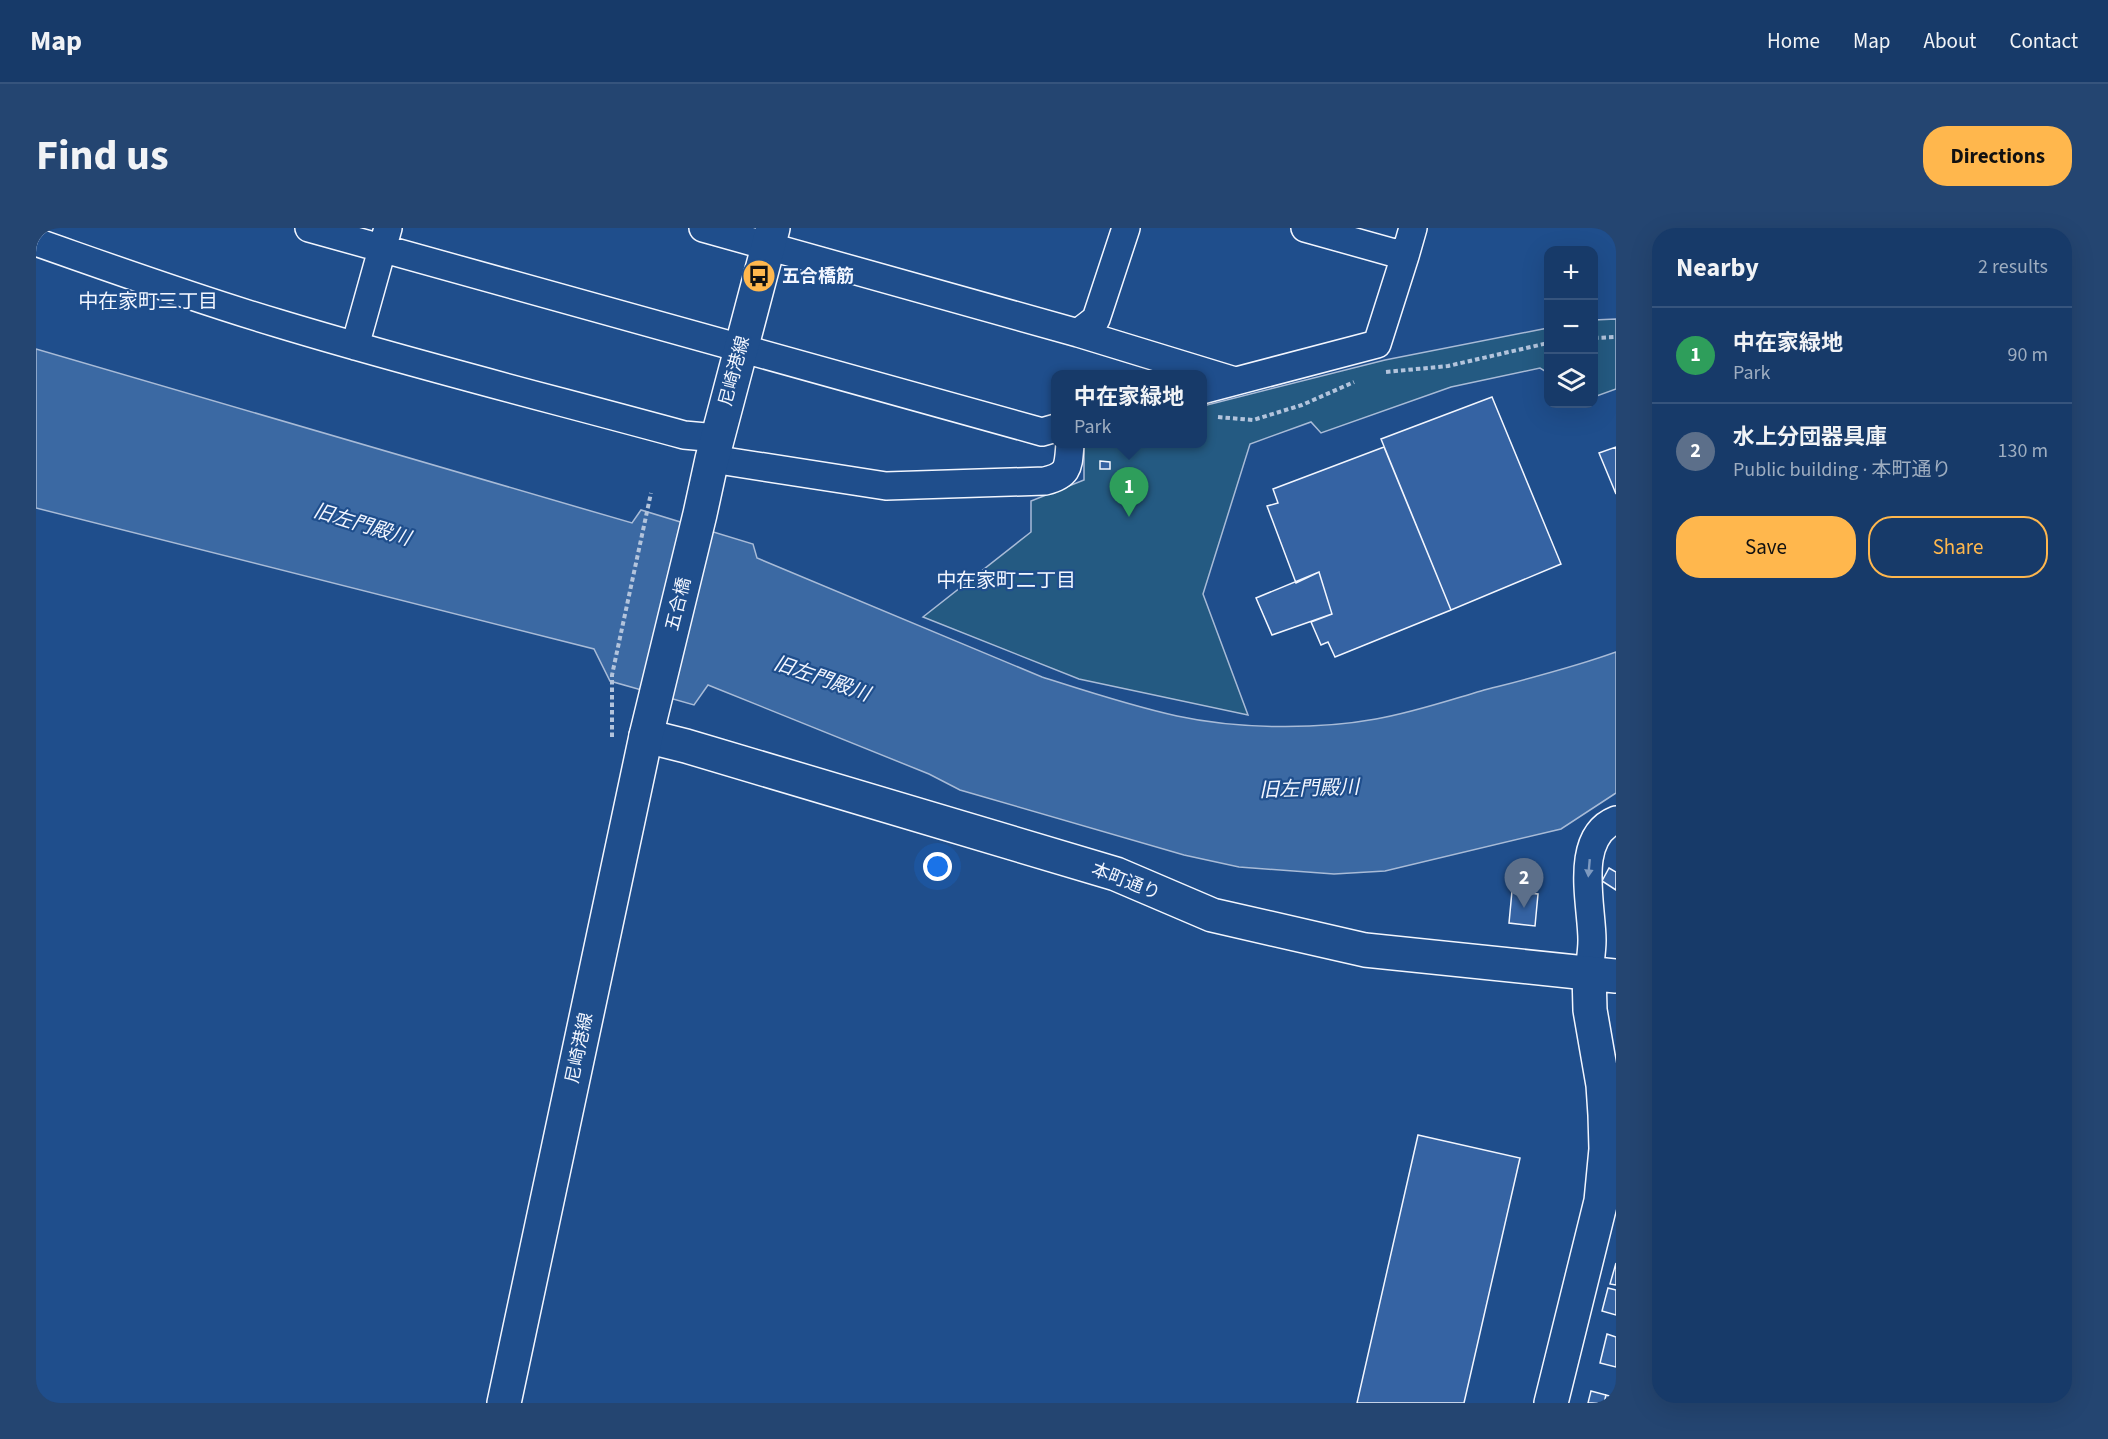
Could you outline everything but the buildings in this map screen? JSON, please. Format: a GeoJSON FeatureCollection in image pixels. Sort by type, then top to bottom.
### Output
{"type":"FeatureCollection","features":[{"type":"Feature","properties":{"kind":"street"},"geometry":{"type":"LineString","coordinates":[[309,228],[385,238],[740,348],[1042,432],[1051,429]]}},
{"type":"Feature","properties":{"kind":"street"},"geometry":{"type":"LineString","coordinates":[[703,228],[771,237],[1093,331],[1204,370]]}},
{"type":"Feature","properties":{"kind":"street"},"geometry":{"type":"LineString","coordinates":[[1093,331],[1126,228]]}},
{"type":"Feature","properties":{"kind":"street"},"geometry":{"type":"LineString","coordinates":[[1305,228],[1405,256]]}},
{"type":"Feature","properties":{"kind":"street"},"geometry":{"type":"LineString","coordinates":[[1207,388],[1377,344],[1413,228]]}},
{"type":"Feature","properties":{"kind":"street","name":"尼崎港線"},"geometry":{"type":"LineString","coordinates":[[700,514],[714,449],[771,237]]}},
{"type":"Feature","properties":{"kind":"street"},"geometry":{"type":"LineString","coordinates":[[355,346],[385,238]]}},
{"type":"Feature","properties":{"kind":"street"},"geometry":{"type":"LineString","coordinates":[[36,242],[207,300],[355,346],[684,435],[714,449],[886,486],[1045,481],[1059,478],[1068,468],[1070,448]]}},
{"type":"Feature","properties":{"kind":"street"},"geometry":{"type":"LineString","coordinates":[[1207,371],[1235,381]]}},
{"type":"Feature","properties":{"kind":"street","name":"五合橋"},"geometry":{"type":"LineString","coordinates":[[656,694],[700,514]]}},
{"type":"Feature","properties":{"kind":"street","name":"尼崎港線"},"geometry":{"type":"LineString","coordinates":[[504,1403],[656,694]]}},
{"type":"Feature","properties":{"kind":"street","name":"本町通り"},"geometry":{"type":"LineString","coordinates":[[646,736],[1116,874],[1212,915],[1365,950],[1602,975]]}},
{"type":"Feature","properties":{"kind":"street"},"geometry":{"type":"LineString","coordinates":[[1551,1403],[1601,1201],[1605,1176],[1603,1085],[1590,1010],[1602,975],[1592,940],[1588,878],[1590,853],[1599,834],[1610,822],[1616,820]]}},
{"type":"Feature","properties":{"kind":"path"},"geometry":{"type":"LineString","coordinates":[[1598,338],[1616,337]]}},
{"type":"Feature","properties":{"kind":"path"},"geometry":{"type":"LineString","coordinates":[[1384,372],[1448,366],[1544,344]]}},
{"type":"Feature","properties":{"kind":"path"},"geometry":{"type":"LineString","coordinates":[[1207,394],[1218,417],[1253,420],[1302,405],[1363,378]]}},
{"type":"Feature","properties":{"kind":"path"},"geometry":{"type":"LineString","coordinates":[[612,715],[612,675],[651,493]]}},
{"type":"Feature","properties":{"kind":"shaded area"},"geometry":{"type":"Polygon","coordinates":[[[1616,319],[1616,389],[1598,396],[1598,354],[1598,320],[1616,319]]]}},
{"type":"Feature","properties":{"kind":"shaded area"},"geometry":{"type":"Polygon","coordinates":[[[1544,329],[1544,370],[1540,368],[1451,387],[1321,433],[1311,422],[1250,444],[1203,594],[1248,715],[1079,679],[923,617],[1031,532],[1031,501],[1084,480],[1084,448],[1207,448],[1207,405],[1385,360],[1544,329]]]}},
{"type":"Feature","properties":{"kind":"water","name":"旧左門殿川"},"geometry":{"type":"Polygon","coordinates":[[[36,349],[632,523],[641,510],[753,544],[757,558],[1042,677],[1177,716],[1250,726],[1352,723],[1416,710],[1616,652],[1616,793],[1561,829],[1385,871],[1334,874],[1239,867],[1184,855],[960,790],[929,774],[708,685],[694,705],[610,681],[594,649],[36,508],[36,349]]]}},
{"type":"Feature","properties":{"kind":"place","name":"五合橋筋"},"geometry":{"type":"Point","coordinates":[759,276]}},
{"type":"Feature","properties":{"kind":"place","name":"中在家緑地"},"geometry":{"type":"Point","coordinates":[1129,517]}},
{"type":"Feature","properties":{"kind":"place","name":"水上分団器具庫"},"geometry":{"type":"Point","coordinates":[1524,908]}},
{"type":"Feature","properties":{"kind":"district","name":"中在家町三丁目"},"geometry":{"type":"Point","coordinates":[148,301]}},
{"type":"Feature","properties":{"kind":"district","name":"中在家町二丁目"},"geometry":{"type":"Point","coordinates":[1006,580]}}]}
